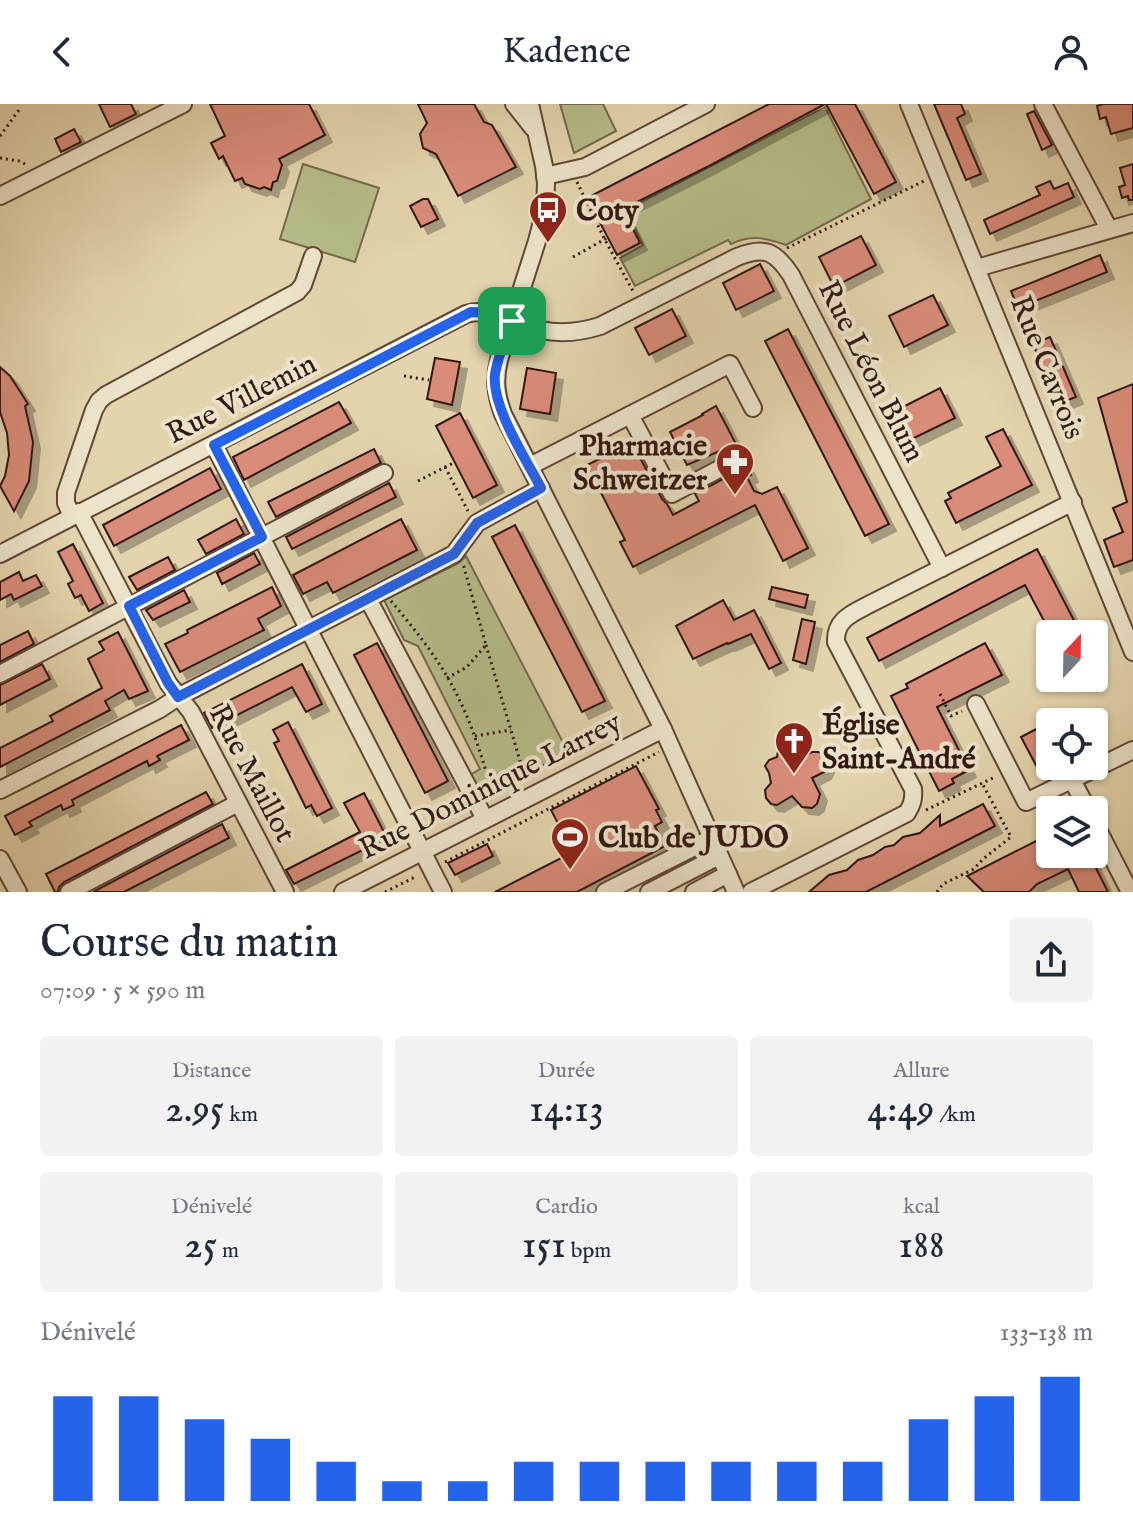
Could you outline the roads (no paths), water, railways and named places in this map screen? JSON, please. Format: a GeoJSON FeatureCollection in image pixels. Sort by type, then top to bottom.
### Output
{"type":"FeatureCollection","features":[{"type":"Feature","properties":{"kind":"street"},"geometry":{"type":"LineString","coordinates":[[0,196],[161,109],[183,104]]}},
{"type":"Feature","properties":{"kind":"street"},"geometry":{"type":"LineString","coordinates":[[514,104],[539,139]]}},
{"type":"Feature","properties":{"kind":"street"},"geometry":{"type":"LineString","coordinates":[[530,104],[545,176],[545,203],[542,225],[499,360],[495,387],[503,414],[663,729],[736,892]]}},
{"type":"Feature","properties":{"kind":"street"},"geometry":{"type":"LineString","coordinates":[[539,139],[539,116],[543,104]]}},
{"type":"Feature","properties":{"kind":"street"},"geometry":{"type":"LineString","coordinates":[[545,176],[585,167],[706,104]]}},
{"type":"Feature","properties":{"kind":"street","name":"Rue Cavrois"},"geometry":{"type":"LineString","coordinates":[[909,104],[1073,502],[1127,622],[1133,652]]}},
{"type":"Feature","properties":{"kind":"street"},"geometry":{"type":"LineString","coordinates":[[1043,104],[1109,229]]}},
{"type":"Feature","properties":{"kind":"street"},"geometry":{"type":"LineString","coordinates":[[977,268],[1133,223]]}},
{"type":"Feature","properties":{"kind":"street","name":"Rue Léon Blum"},"geometry":{"type":"LineString","coordinates":[[720,265],[760,250],[772,253],[783,262],[942,568]]}},
{"type":"Feature","properties":{"kind":"street"},"geometry":{"type":"LineString","coordinates":[[76,514],[66,503],[66,493],[99,401],[297,292],[303,285],[313,256]]}},
{"type":"Feature","properties":{"kind":"street","name":"Rue Villemin"},"geometry":{"type":"LineString","coordinates":[[0,554],[466,314],[482,312],[554,332],[580,331],[600,326],[720,265]]}},
{"type":"Feature","properties":{"kind":"street"},"geometry":{"type":"LineString","coordinates":[[530,466],[730,364],[753,408]]}},
{"type":"Feature","properties":{"kind":"street"},"geometry":{"type":"LineString","coordinates":[[630,415],[672,494],[738,459]]}},
{"type":"Feature","properties":{"kind":"street"},"geometry":{"type":"LineString","coordinates":[[214,445],[443,892]]}},
{"type":"Feature","properties":{"kind":"street"},"geometry":{"type":"LineString","coordinates":[[0,674],[384,473]]}},
{"type":"Feature","properties":{"kind":"street"},"geometry":{"type":"LineString","coordinates":[[0,790],[309,630],[371,603],[454,554],[475,525],[541,488]]}},
{"type":"Feature","properties":{"kind":"street"},"geometry":{"type":"LineString","coordinates":[[751,892],[907,813],[913,800],[913,789],[836,642],[839,624],[870,604],[1073,502]]}},
{"type":"Feature","properties":{"kind":"street","name":"Rue Maillot"},"geometry":{"type":"LineString","coordinates":[[76,514],[129,606],[168,683],[191,712],[285,892]]}},
{"type":"Feature","properties":{"kind":"street"},"geometry":{"type":"LineString","coordinates":[[371,603],[485,819]]}},
{"type":"Feature","properties":{"kind":"street"},"geometry":{"type":"LineString","coordinates":[[976,704],[1026,802],[1072,780],[1081,796]]}},
{"type":"Feature","properties":{"kind":"street","name":"Rue Dominique Larrey"},"geometry":{"type":"LineString","coordinates":[[343,892],[663,729]]}},
{"type":"Feature","properties":{"kind":"street"},"geometry":{"type":"LineString","coordinates":[[1108,762],[1133,750]]}},
{"type":"Feature","properties":{"kind":"street"},"geometry":{"type":"LineString","coordinates":[[69,892],[238,803]]}},
{"type":"Feature","properties":{"kind":"street"},"geometry":{"type":"LineString","coordinates":[[605,892],[712,838]]}},
{"type":"Feature","properties":{"kind":"street"},"geometry":{"type":"LineString","coordinates":[[1108,849],[1130,892]]}},
{"type":"Feature","properties":{"kind":"street"},"geometry":{"type":"LineString","coordinates":[[649,892],[719,856]]}},
{"type":"Feature","properties":{"kind":"street"},"geometry":{"type":"LineString","coordinates":[[0,859],[18,892]]}},
{"type":"Feature","properties":{"kind":"street"},"geometry":{"type":"LineString","coordinates":[[694,892],[728,874]]}},
{"type":"Feature","properties":{"kind":"place","name":"Coty"},"geometry":{"type":"Point","coordinates":[548,244]}},
{"type":"Feature","properties":{"kind":"place","name":"Pharmacie Schweitzer"},"geometry":{"type":"Point","coordinates":[735,496]}},
{"type":"Feature","properties":{"kind":"place","name":"Église Saint-André"},"geometry":{"type":"Point","coordinates":[794,775]}},
{"type":"Feature","properties":{"kind":"place","name":"Club de JUDO"},"geometry":{"type":"Point","coordinates":[570,871]}}]}
